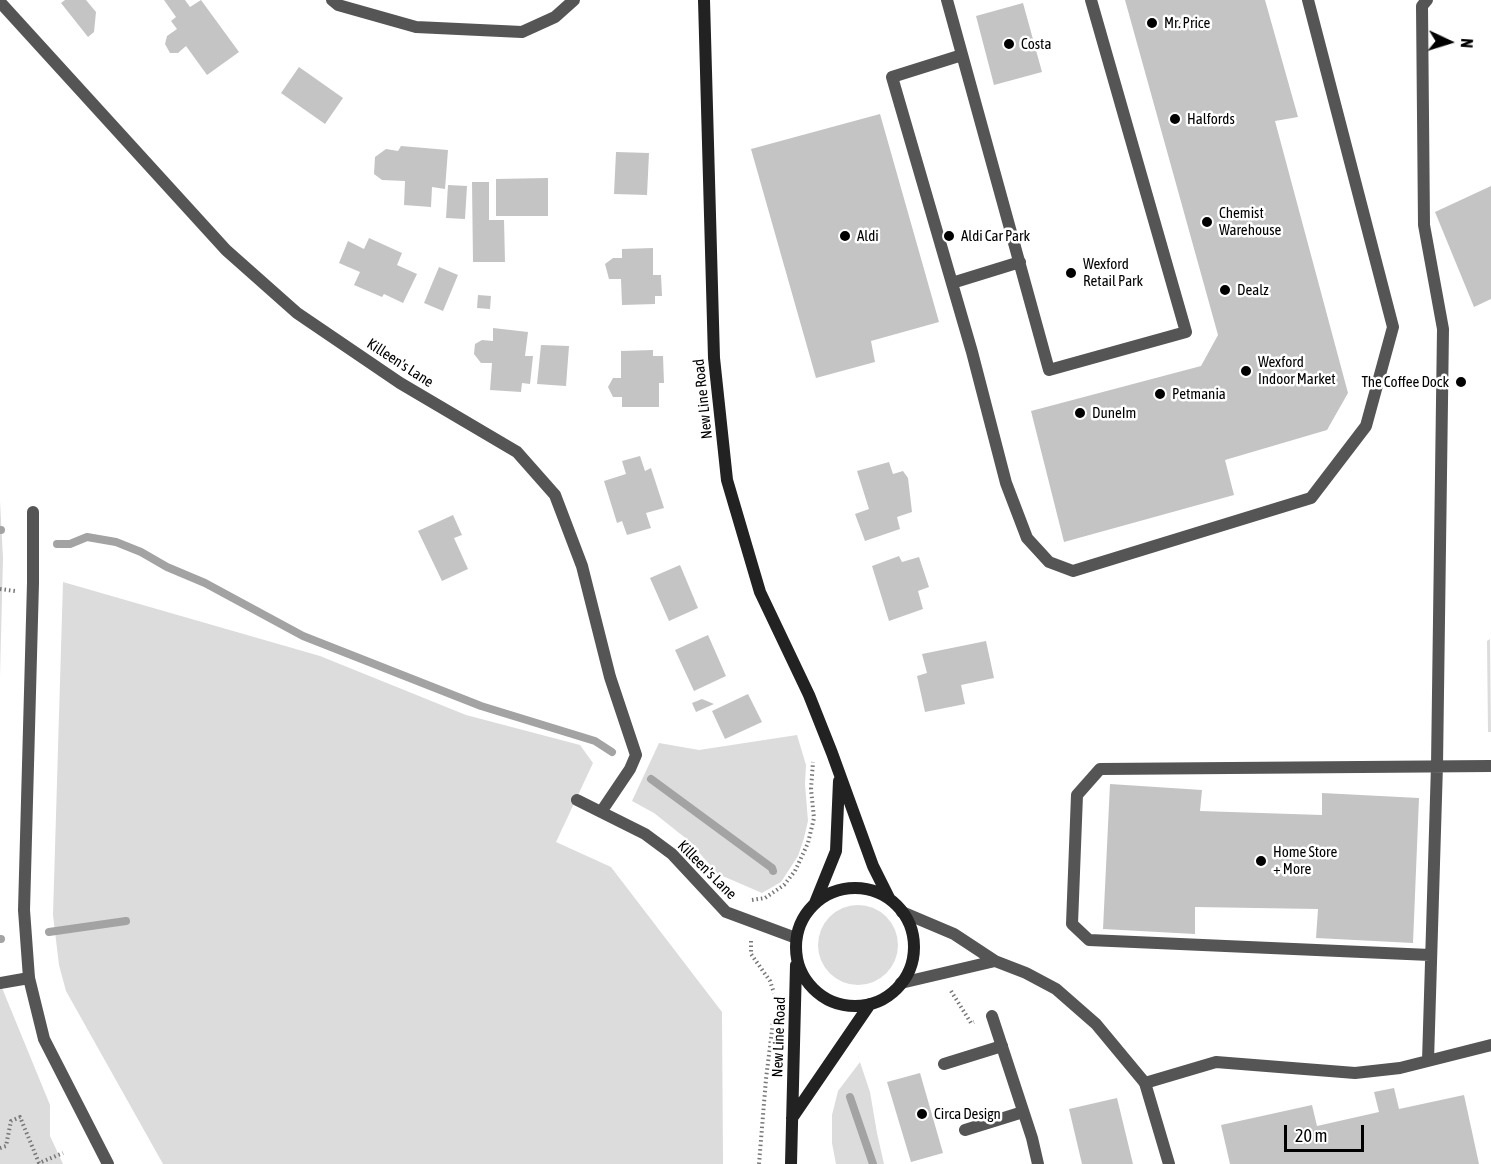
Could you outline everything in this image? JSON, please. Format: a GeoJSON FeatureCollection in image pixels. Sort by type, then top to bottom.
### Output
{"type":"FeatureCollection","features":[{"type":"Feature","properties":{"kind":"main road","name":"New Line Road"},"geometry":{"type":"LineString","coordinates":[[704,0],[714,358],[727,480],[760,592],[809,695],[873,866],[888,898]]}},
{"type":"Feature","properties":{"kind":"main road","name":"New Line Road"},"geometry":{"type":"LineString","coordinates":[[814,903],[836,851],[840,774]]}},
{"type":"Feature","properties":{"kind":"main road"},"geometry":{"type":"LineString","coordinates":[[851,887],[871,890],[888,898],[902,912],[911,929],[914,949],[910,967],[901,983],[887,996],[870,1004],[852,1006],[833,1002],[816,992],[804,976],[796,958],[796,938],[802,919],[814,903],[831,892],[851,887]]}},
{"type":"Feature","properties":{"kind":"main road","name":"New Line Road"},"geometry":{"type":"LineString","coordinates":[[791,1164],[796,958]]}},
{"type":"Feature","properties":{"kind":"main road"},"geometry":{"type":"LineString","coordinates":[[792,1118],[870,1004]]}},
{"type":"Feature","properties":{"kind":"street"},"geometry":{"type":"LineString","coordinates":[[332,0],[338,5],[416,27],[522,32],[555,17],[574,0]]}},
{"type":"Feature","properties":{"kind":"street"},"geometry":{"type":"LineString","coordinates":[[947,0],[1049,370],[1186,332],[1091,0]]}},
{"type":"Feature","properties":{"kind":"street"},"geometry":{"type":"LineString","coordinates":[[962,55],[892,77],[952,283],[1006,483],[1027,538],[1049,562],[1073,571],[1311,498],[1366,426],[1393,327],[1308,0]]}},
{"type":"Feature","properties":{"kind":"street"},"geometry":{"type":"LineString","coordinates":[[1427,0],[1422,6],[1424,225],[1443,329],[1437,765],[1428,1060]]}},
{"type":"Feature","properties":{"kind":"street","name":"Killeen's Lane"},"geometry":{"type":"LineString","coordinates":[[0,2],[226,250],[297,313],[400,383],[517,452],[555,495],[582,566],[610,677],[636,755],[630,770],[601,812]]}},
{"type":"Feature","properties":{"kind":"street"},"geometry":{"type":"LineString","coordinates":[[952,283],[1020,262]]}},
{"type":"Feature","properties":{"kind":"street"},"geometry":{"type":"LineString","coordinates":[[33,512],[24,910],[29,978],[44,1039],[108,1164]]}},
{"type":"Feature","properties":{"kind":"street"},"geometry":{"type":"LineString","coordinates":[[1430,955],[1089,940],[1072,924],[1077,795],[1100,769],[1491,766]]}},
{"type":"Feature","properties":{"kind":"street","name":"Killeen's Lane"},"geometry":{"type":"LineString","coordinates":[[577,800],[645,834],[672,854],[726,912],[796,938]]}},
{"type":"Feature","properties":{"kind":"street"},"geometry":{"type":"LineString","coordinates":[[902,912],[954,934],[995,961],[1026,973],[1056,989],[1096,1024],[1145,1083],[1169,1164]]}},
{"type":"Feature","properties":{"kind":"street"},"geometry":{"type":"LineString","coordinates":[[901,983],[995,961]]}},
{"type":"Feature","properties":{"kind":"street"},"geometry":{"type":"LineString","coordinates":[[0,983],[29,978]]}},
{"type":"Feature","properties":{"kind":"street"},"geometry":{"type":"LineString","coordinates":[[992,1016],[1038,1164]]}},
{"type":"Feature","properties":{"kind":"street"},"geometry":{"type":"LineString","coordinates":[[1145,1083],[1216,1062],[1355,1073],[1400,1068],[1491,1045]]}},
{"type":"Feature","properties":{"kind":"street"},"geometry":{"type":"LineString","coordinates":[[944,1064],[1002,1046]]}},
{"type":"Feature","properties":{"kind":"street"},"geometry":{"type":"LineString","coordinates":[[965,1130],[1023,1112]]}},
{"type":"Feature","properties":{"kind":"path"},"geometry":{"type":"LineString","coordinates":[[0,589],[15,591]]}},
{"type":"Feature","properties":{"kind":"path"},"geometry":{"type":"LineString","coordinates":[[745,898],[752,900],[765,898],[784,885],[795,871],[808,843],[814,818],[811,789],[813,760]]}},
{"type":"Feature","properties":{"kind":"path"},"geometry":{"type":"LineString","coordinates":[[751,954],[770,981],[775,995]]}},
{"type":"Feature","properties":{"kind":"path"},"geometry":{"type":"LineString","coordinates":[[949,973],[950,988],[971,1023],[992,1016]]}},
{"type":"Feature","properties":{"kind":"path"},"geometry":{"type":"LineString","coordinates":[[759,1164],[774,1014]]}},
{"type":"Feature","properties":{"kind":"path"},"geometry":{"type":"LineString","coordinates":[[0,1148],[6,1146],[11,1121],[20,1117],[39,1163],[63,1153]]}},
{"type":"Feature","properties":{"kind":"shaded area"},"geometry":{"type":"Polygon","coordinates":[[[0,501],[3,558],[0,676],[0,501]]]}},
{"type":"Feature","properties":{"kind":"shaded area"},"geometry":{"type":"Polygon","coordinates":[[[63,582],[320,656],[466,715],[580,745],[593,763],[556,842],[611,867],[722,1012],[723,1164],[163,1164],[66,991],[59,965],[53,915],[63,582]]]}},
{"type":"Feature","properties":{"kind":"shaded area"},"geometry":{"type":"Polygon","coordinates":[[[1490,639],[1491,732],[1488,732],[1487,641],[1490,639]]]}},
{"type":"Feature","properties":{"kind":"shaded area"},"geometry":{"type":"Polygon","coordinates":[[[797,735],[806,765],[808,821],[798,856],[781,882],[762,893],[718,874],[688,840],[654,813],[632,801],[659,743],[699,750],[797,735]]]}},
{"type":"Feature","properties":{"kind":"shaded area"},"geometry":{"type":"Polygon","coordinates":[[[858,905],[873,908],[886,917],[895,930],[898,945],[895,960],[886,973],[873,982],[858,985],[843,982],[830,973],[821,960],[818,945],[821,930],[830,917],[843,908],[858,905]]]}},
{"type":"Feature","properties":{"kind":"shaded area"},"geometry":{"type":"Polygon","coordinates":[[[0,983],[50,1105],[50,1136],[63,1164],[0,1164],[0,983]]]}},
{"type":"Feature","properties":{"kind":"shaded area"},"geometry":{"type":"Polygon","coordinates":[[[860,1062],[870,1092],[884,1164],[836,1164],[832,1143],[832,1115],[838,1091],[860,1062]]]}},
{"type":"Feature","properties":{"kind":"building"},"geometry":{"type":"Polygon","coordinates":[[[65,0],[86,0],[96,12],[94,32],[88,37],[61,3],[65,0]]]}},
{"type":"Feature","properties":{"kind":"building"},"geometry":{"type":"Polygon","coordinates":[[[164,0],[185,0],[190,7],[201,0],[239,52],[207,75],[186,46],[178,53],[170,53],[165,44],[167,36],[177,29],[171,21],[176,17],[164,0]]]}},
{"type":"Feature","properties":{"kind":"building"},"geometry":{"type":"Polygon","coordinates":[[[1125,0],[1265,0],[1298,117],[1275,121],[1348,393],[1327,430],[1225,460],[1234,495],[1064,542],[1031,411],[1201,366],[1218,335],[1125,0]]]}},
{"type":"Feature","properties":{"kind":"building","name":"Costa"},"geometry":{"type":"Polygon","coordinates":[[[1023,3],[1042,72],[994,85],[976,16],[1023,3]]]}},
{"type":"Feature","properties":{"kind":"building"},"geometry":{"type":"Polygon","coordinates":[[[299,67],[343,98],[325,124],[281,93],[299,67]]]}},
{"type":"Feature","properties":{"kind":"building","name":"Aldi"},"geometry":{"type":"Polygon","coordinates":[[[880,114],[939,322],[871,341],[875,362],[816,378],[751,149],[880,114]]]}},
{"type":"Feature","properties":{"kind":"building"},"geometry":{"type":"Polygon","coordinates":[[[401,146],[448,150],[445,189],[432,187],[431,207],[404,205],[405,181],[382,180],[374,174],[375,157],[386,149],[398,151],[401,146]]]}},
{"type":"Feature","properties":{"kind":"building"},"geometry":{"type":"Polygon","coordinates":[[[616,152],[649,153],[647,195],[614,194],[616,152]]]}},
{"type":"Feature","properties":{"kind":"building"},"geometry":{"type":"Polygon","coordinates":[[[548,178],[548,216],[496,216],[496,179],[548,178]]]}},
{"type":"Feature","properties":{"kind":"building"},"geometry":{"type":"Polygon","coordinates":[[[472,182],[489,182],[489,220],[504,220],[505,262],[473,262],[472,182]]]}},
{"type":"Feature","properties":{"kind":"building"},"geometry":{"type":"Polygon","coordinates":[[[448,185],[467,186],[465,219],[446,218],[448,185]]]}},
{"type":"Feature","properties":{"kind":"building"},"geometry":{"type":"Polygon","coordinates":[[[1491,186],[1491,299],[1474,307],[1435,212],[1491,186]]]}},
{"type":"Feature","properties":{"kind":"building"},"geometry":{"type":"Polygon","coordinates":[[[369,238],[402,253],[397,265],[417,274],[403,303],[384,294],[382,297],[354,285],[360,272],[339,263],[348,241],[364,249],[369,238]]]}},
{"type":"Feature","properties":{"kind":"building"},"geometry":{"type":"Polygon","coordinates":[[[653,248],[653,275],[661,275],[662,296],[655,296],[655,304],[622,305],[621,279],[609,279],[605,264],[613,258],[622,258],[622,249],[653,248]]]}},
{"type":"Feature","properties":{"kind":"building"},"geometry":{"type":"Polygon","coordinates":[[[439,267],[458,275],[443,311],[424,303],[439,267]]]}},
{"type":"Feature","properties":{"kind":"building"},"geometry":{"type":"Polygon","coordinates":[[[478,295],[491,296],[490,309],[477,308],[478,295]]]}},
{"type":"Feature","properties":{"kind":"building"},"geometry":{"type":"Polygon","coordinates":[[[493,328],[528,332],[525,356],[533,356],[530,384],[522,383],[521,392],[490,390],[492,363],[481,363],[474,354],[475,344],[482,340],[493,341],[493,328]]]}},
{"type":"Feature","properties":{"kind":"building"},"geometry":{"type":"Polygon","coordinates":[[[541,345],[569,346],[566,386],[537,384],[541,345]]]}},
{"type":"Feature","properties":{"kind":"building"},"geometry":{"type":"Polygon","coordinates":[[[653,350],[653,356],[663,356],[664,383],[659,383],[659,407],[622,407],[622,397],[613,397],[608,387],[613,378],[621,378],[621,351],[653,350]]]}},
{"type":"Feature","properties":{"kind":"building"},"geometry":{"type":"Polygon","coordinates":[[[640,456],[645,471],[651,468],[664,508],[646,513],[651,528],[627,535],[622,521],[617,523],[604,481],[626,474],[622,461],[640,456]]]}},
{"type":"Feature","properties":{"kind":"building"},"geometry":{"type":"Polygon","coordinates":[[[889,462],[893,474],[903,471],[908,478],[912,512],[897,517],[900,529],[865,541],[855,514],[869,509],[857,471],[889,462]]]}},
{"type":"Feature","properties":{"kind":"building"},"geometry":{"type":"Polygon","coordinates":[[[453,515],[462,535],[454,538],[468,569],[442,581],[418,531],[453,515]]]}},
{"type":"Feature","properties":{"kind":"building"},"geometry":{"type":"Polygon","coordinates":[[[899,556],[902,562],[919,557],[929,587],[918,591],[923,609],[889,621],[872,566],[899,556]]]}},
{"type":"Feature","properties":{"kind":"building"},"geometry":{"type":"Polygon","coordinates":[[[680,565],[698,608],[669,621],[650,578],[680,565]]]}},
{"type":"Feature","properties":{"kind":"building"},"geometry":{"type":"Polygon","coordinates":[[[708,635],[726,676],[694,691],[675,650],[708,635]]]}},
{"type":"Feature","properties":{"kind":"building"},"geometry":{"type":"Polygon","coordinates":[[[986,641],[994,678],[961,685],[965,704],[925,712],[917,676],[927,673],[922,654],[986,641]]]}},
{"type":"Feature","properties":{"kind":"building"},"geometry":{"type":"Polygon","coordinates":[[[748,694],[762,722],[725,739],[712,711],[748,694]]]}},
{"type":"Feature","properties":{"kind":"building"},"geometry":{"type":"Polygon","coordinates":[[[702,699],[714,704],[696,712],[692,703],[702,699]]]}},
{"type":"Feature","properties":{"kind":"building","name":"Home Store + More"},"geometry":{"type":"Polygon","coordinates":[[[1110,784],[1202,790],[1200,811],[1322,815],[1322,793],[1419,798],[1413,943],[1316,938],[1318,909],[1195,907],[1195,934],[1103,929],[1110,784]]]}},
{"type":"Feature","properties":{"kind":"building"},"geometry":{"type":"Polygon","coordinates":[[[920,1073],[943,1153],[911,1162],[887,1082],[920,1073]]]}},
{"type":"Feature","properties":{"kind":"building"},"geometry":{"type":"Polygon","coordinates":[[[1394,1088],[1399,1109],[1464,1095],[1479,1164],[1230,1164],[1221,1125],[1312,1105],[1317,1126],[1379,1112],[1374,1092],[1394,1088]]]}},
{"type":"Feature","properties":{"kind":"building"},"geometry":{"type":"Polygon","coordinates":[[[1117,1098],[1133,1164],[1082,1164],[1069,1109],[1117,1098]]]}},
{"type":"Feature","properties":{"kind":"waterway"},"geometry":{"type":"LineString","coordinates":[[57,544],[70,544],[87,537],[116,542],[205,583],[303,636],[481,706],[595,741],[612,752]]}},
{"type":"Feature","properties":{"kind":"waterway"},"geometry":{"type":"LineString","coordinates":[[651,779],[773,871]]}},
{"type":"Feature","properties":{"kind":"waterway"},"geometry":{"type":"LineString","coordinates":[[49,932],[126,921]]}},
{"type":"Feature","properties":{"kind":"waterway"},"geometry":{"type":"LineString","coordinates":[[850,1097],[873,1164]]}},
{"type":"Feature","properties":{"kind":"place","name":"Mr. Price"},"geometry":{"type":"Point","coordinates":[1152,23]}},
{"type":"Feature","properties":{"kind":"place","name":"Costa"},"geometry":{"type":"Point","coordinates":[1009,44]}},
{"type":"Feature","properties":{"kind":"place","name":"Halfords"},"geometry":{"type":"Point","coordinates":[1175,119]}},
{"type":"Feature","properties":{"kind":"place","name":"Chemist Warehouse"},"geometry":{"type":"Point","coordinates":[1207,222]}},
{"type":"Feature","properties":{"kind":"place","name":"Aldi"},"geometry":{"type":"Point","coordinates":[845,236]}},
{"type":"Feature","properties":{"kind":"place","name":"Aldi Car Park"},"geometry":{"type":"Point","coordinates":[949,236]}},
{"type":"Feature","properties":{"kind":"place","name":"Wexford Retail Park"},"geometry":{"type":"Point","coordinates":[1071,273]}},
{"type":"Feature","properties":{"kind":"place","name":"Dealz"},"geometry":{"type":"Point","coordinates":[1225,290]}},
{"type":"Feature","properties":{"kind":"place","name":"Wexford Indoor Market"},"geometry":{"type":"Point","coordinates":[1246,371]}},
{"type":"Feature","properties":{"kind":"place","name":"The Coffee Dock"},"geometry":{"type":"Point","coordinates":[1461,382]}},
{"type":"Feature","properties":{"kind":"place","name":"Petmania"},"geometry":{"type":"Point","coordinates":[1160,394]}},
{"type":"Feature","properties":{"kind":"place","name":"DuneIm"},"geometry":{"type":"Point","coordinates":[1080,413]}},
{"type":"Feature","properties":{"kind":"place","name":"Home Store + More"},"geometry":{"type":"Point","coordinates":[1261,861]}},
{"type":"Feature","properties":{"kind":"place","name":"Circa Design"},"geometry":{"type":"Point","coordinates":[922,1114]}}]}
